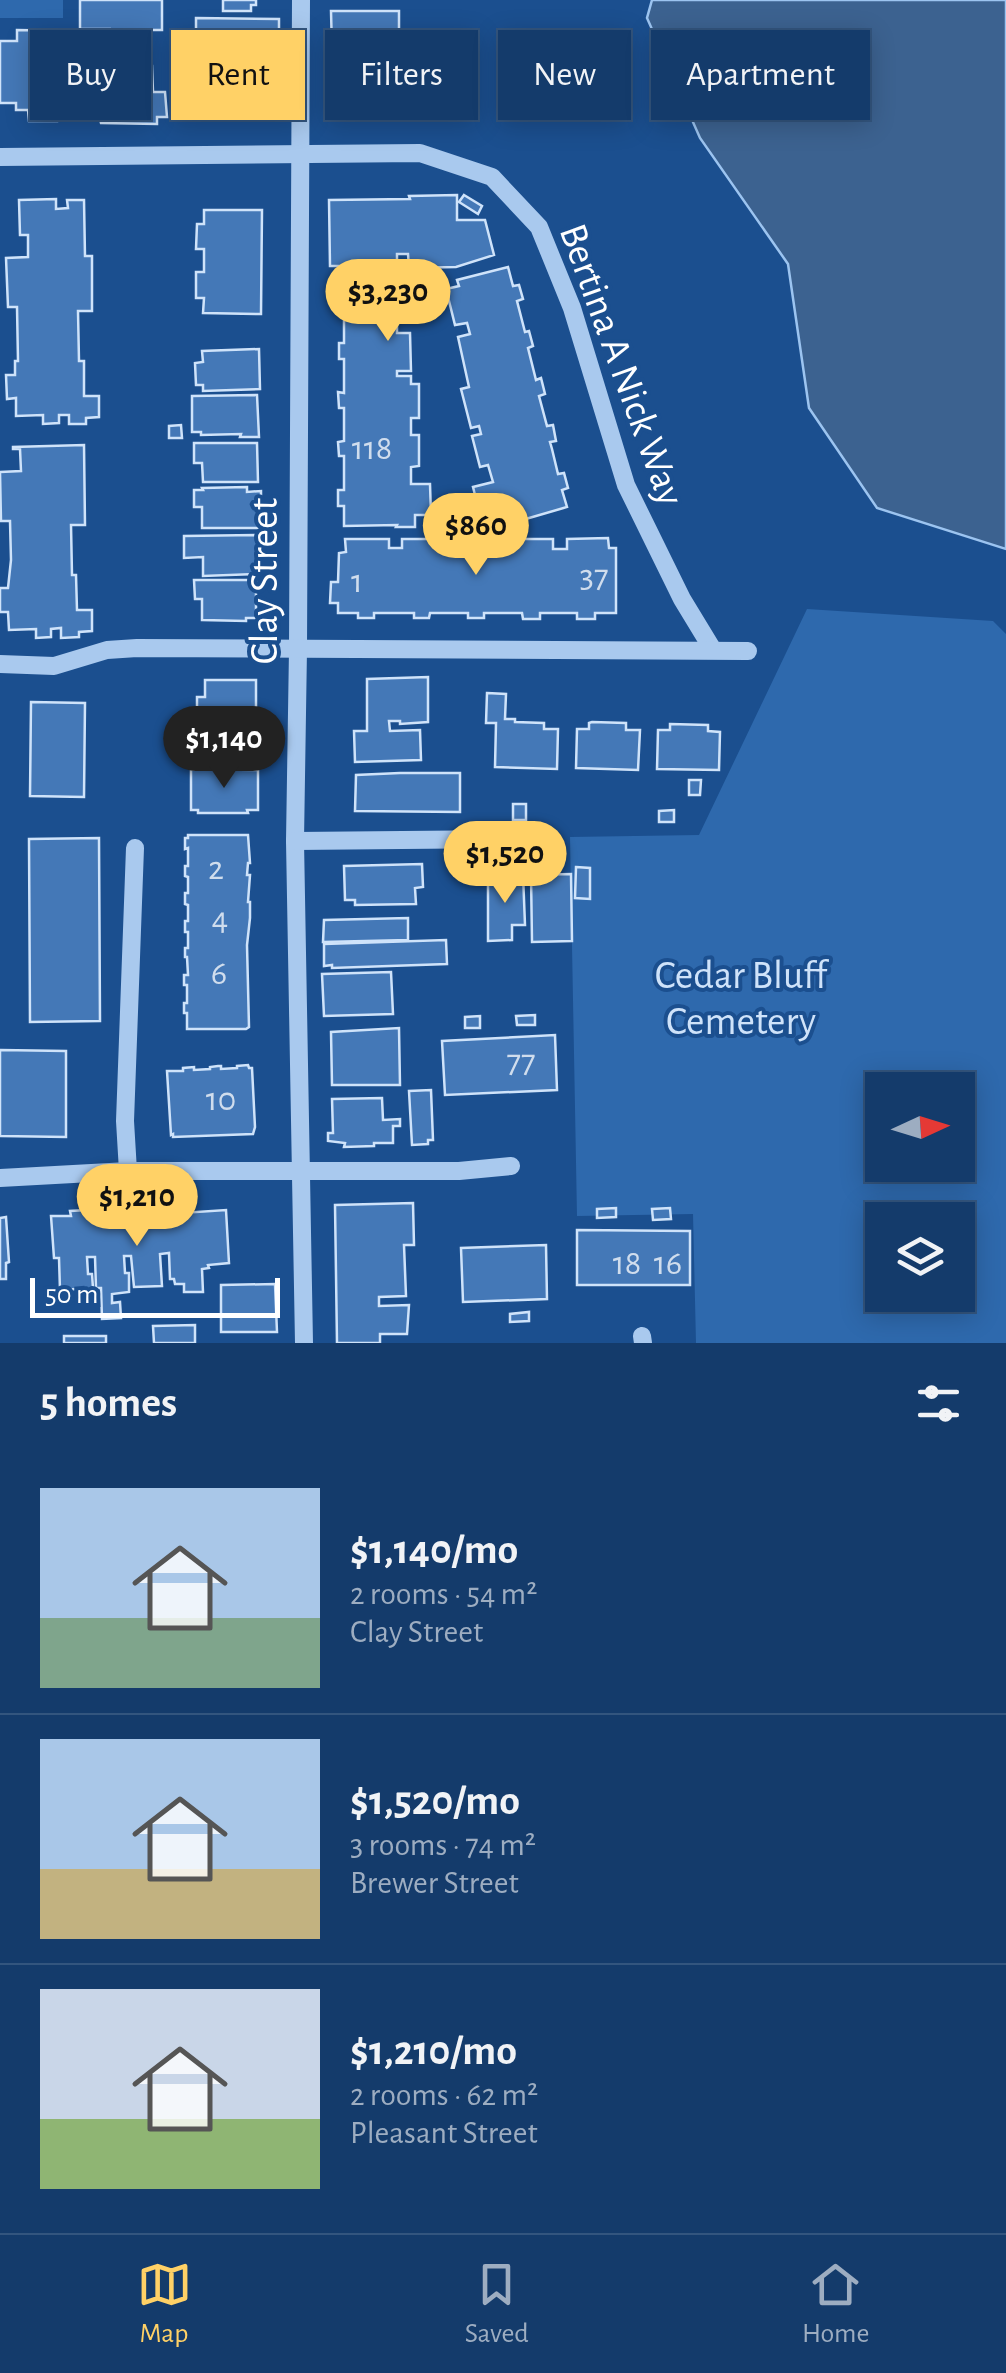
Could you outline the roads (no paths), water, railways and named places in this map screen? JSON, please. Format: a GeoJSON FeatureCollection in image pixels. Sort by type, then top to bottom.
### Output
{"type":"FeatureCollection","features":[{"type":"Feature","properties":{"kind":"street","name":"Clay Street"},"geometry":{"type":"LineString","coordinates":[[301,0],[294,840],[304,1343]]}},
{"type":"Feature","properties":{"kind":"street","name":"Bertina A Nick Way"},"geometry":{"type":"LineString","coordinates":[[0,157],[420,153],[492,177],[539,227],[572,308],[626,486],[682,599],[713,650]]}},
{"type":"Feature","properties":{"kind":"street"},"geometry":{"type":"LineString","coordinates":[[0,664],[54,666],[107,650],[748,650]]}},
{"type":"Feature","properties":{"kind":"street"},"geometry":{"type":"LineString","coordinates":[[294,840],[519,839]]}},
{"type":"Feature","properties":{"kind":"street"},"geometry":{"type":"LineString","coordinates":[[128,1171],[125,1121],[134,848]]}},
{"type":"Feature","properties":{"kind":"street"},"geometry":{"type":"LineString","coordinates":[[0,1178],[128,1171],[459,1170],[511,1166]]}},
{"type":"Feature","properties":{"kind":"park label","name":"Cedar Bluff Cemetery"},"geometry":{"type":"Point","coordinates":[741,997]}}]}
